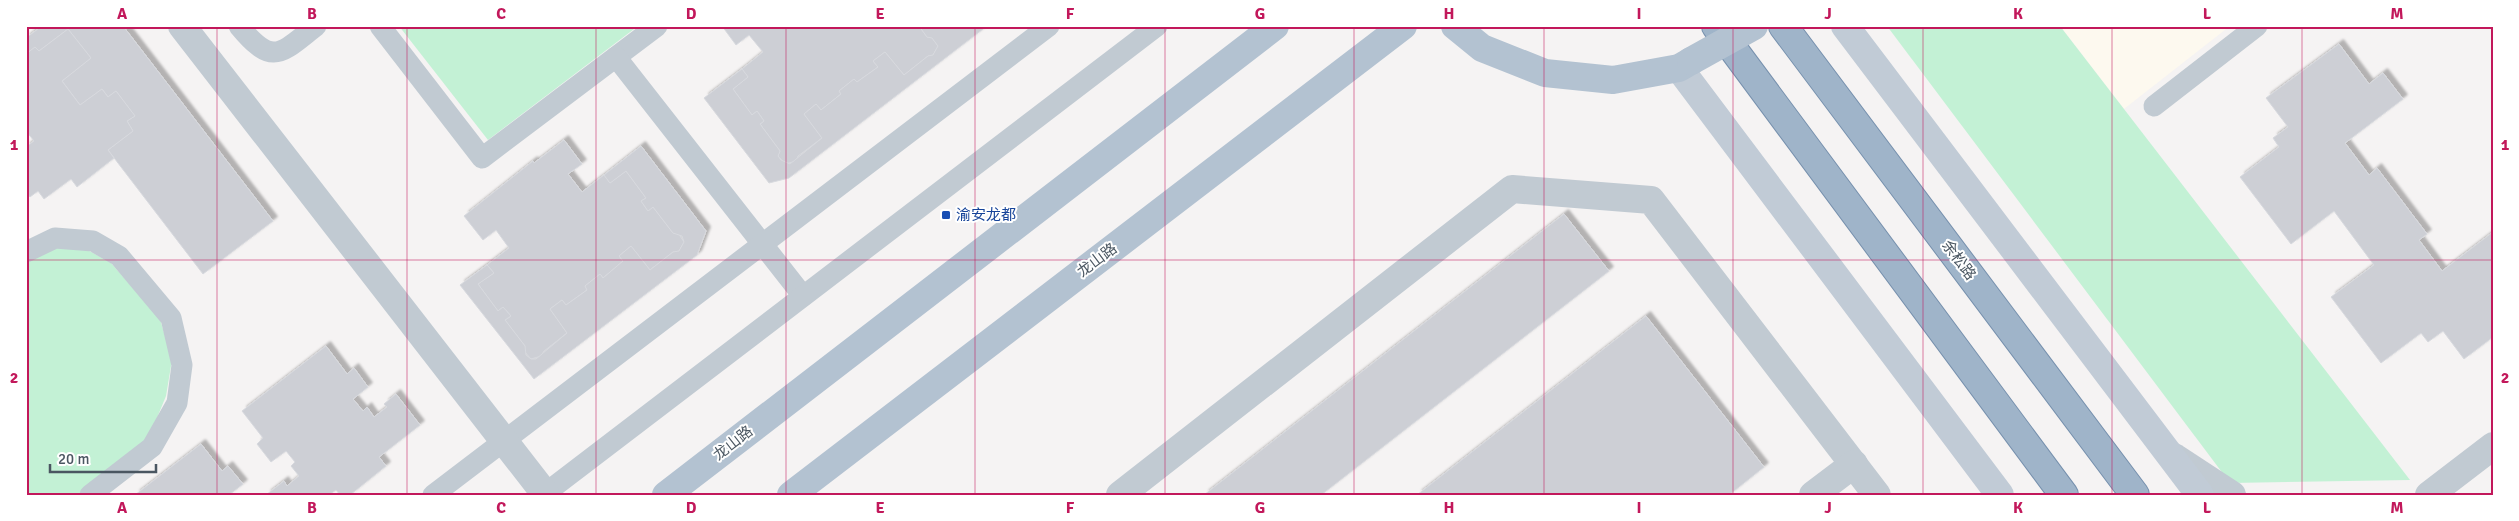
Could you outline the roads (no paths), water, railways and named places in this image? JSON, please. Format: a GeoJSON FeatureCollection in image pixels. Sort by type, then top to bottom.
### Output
{"type":"FeatureCollection","features":[{"type":"Feature","properties":{"kind":"highway"},"geometry":{"type":"LineString","coordinates":[[1716,26],[2064,495]]}},
{"type":"Feature","properties":{"kind":"highway","name":"余松路"},"geometry":{"type":"LineString","coordinates":[[1783,26],[2135,495]]}},
{"type":"Feature","properties":{"kind":"main road","name":"龙山路"},"geometry":{"type":"LineString","coordinates":[[666,495],[1275,26]]}},
{"type":"Feature","properties":{"kind":"main road","name":"龙山路"},"geometry":{"type":"LineString","coordinates":[[791,495],[1403,26]]}},
{"type":"Feature","properties":{"kind":"main road"},"geometry":{"type":"LineString","coordinates":[[1454,26],[1482,48],[1545,73],[1612,80],[1685,64],[1754,26]]}},
{"type":"Feature","properties":{"kind":"main road"},"geometry":{"type":"LineString","coordinates":[[1845,26],[2200,495]]}},
{"type":"Feature","properties":{"kind":"main road"},"geometry":{"type":"LineString","coordinates":[[1685,64],[2000,495]]}},
{"type":"Feature","properties":{"kind":"street"},"geometry":{"type":"LineString","coordinates":[[182,26],[545,494]]}},
{"type":"Feature","properties":{"kind":"street"},"geometry":{"type":"LineString","coordinates":[[1120,495],[1512,189],[1651,200],[1877,495]]}},
{"type":"Feature","properties":{"kind":"street"},"geometry":{"type":"LineString","coordinates":[[2429,495],[2493,446]]}},
{"type":"Feature","properties":{"kind":"street"},"geometry":{"type":"LineString","coordinates":[[2171,455],[2232,495]]}},
{"type":"Feature","properties":{"kind":"street"},"geometry":{"type":"LineString","coordinates":[[1813,495],[1854,464]]}},
{"type":"Feature","properties":{"kind":"lane"},"geometry":{"type":"LineString","coordinates":[[239,26],[254,45],[272,53],[283,52],[316,26]]}},
{"type":"Feature","properties":{"kind":"lane"},"geometry":{"type":"LineString","coordinates":[[380,26],[482,158],[657,26]]}},
{"type":"Feature","properties":{"kind":"lane"},"geometry":{"type":"LineString","coordinates":[[433,495],[1048,26]]}},
{"type":"Feature","properties":{"kind":"lane"},"geometry":{"type":"LineString","coordinates":[[545,494],[1157,26]]}},
{"type":"Feature","properties":{"kind":"lane"},"geometry":{"type":"LineString","coordinates":[[2154,106],[2258,26]]}},
{"type":"Feature","properties":{"kind":"lane"},"geometry":{"type":"LineString","coordinates":[[616,57],[803,296]]}},
{"type":"Feature","properties":{"kind":"lane"},"geometry":{"type":"LineString","coordinates":[[26,252],[55,238],[93,241],[120,256],[171,318],[182,365],[176,403],[152,447],[90,495]]}},
{"type":"Feature","properties":{"kind":"place","name":"渝安龙都"},"geometry":{"type":"Point","coordinates":[946,215]}}]}
